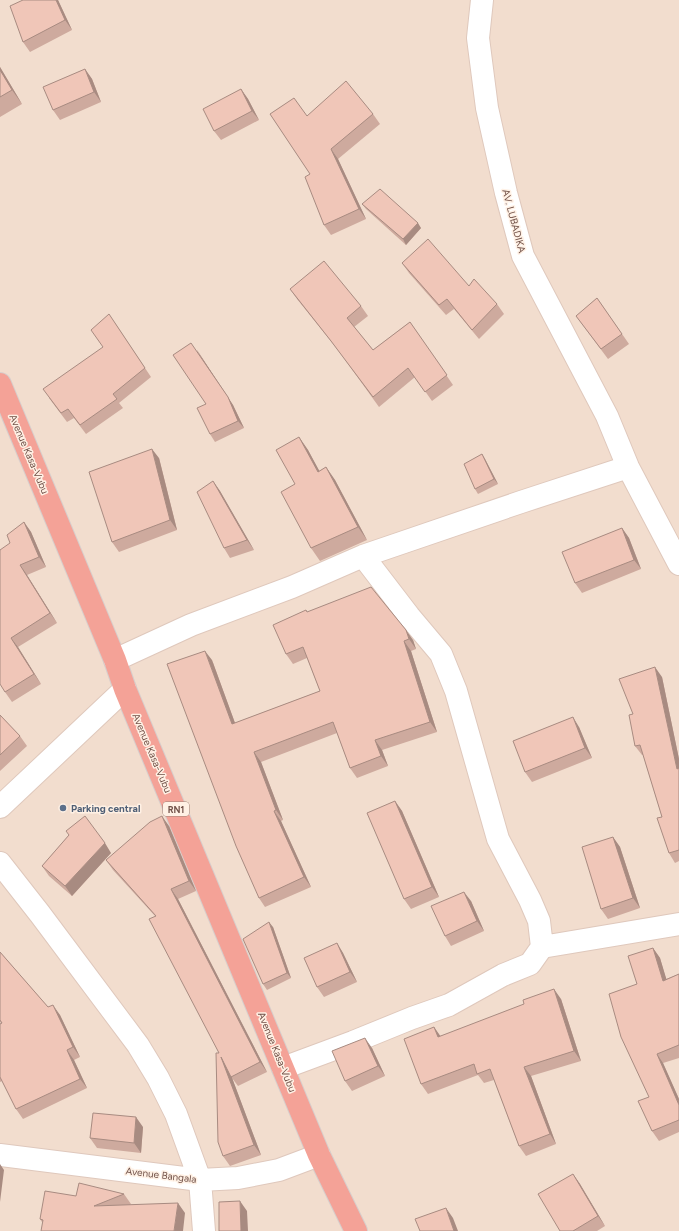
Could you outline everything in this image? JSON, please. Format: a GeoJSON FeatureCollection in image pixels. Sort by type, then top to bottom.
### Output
{"type":"FeatureCollection","features":[{"type":"Feature","properties":{"kind":"highway","name":"Avenue Kasa-Vubu"},"geometry":{"type":"LineString","coordinates":[[0,384],[319,1155],[356,1231]]}},
{"type":"Feature","properties":{"kind":"street","name":"AV. LUBADIKA"},"geometry":{"type":"LineString","coordinates":[[482,0],[478,38],[487,108],[506,193],[523,256],[607,416],[628,467],[679,564]]}},
{"type":"Feature","properties":{"kind":"street"},"geometry":{"type":"LineString","coordinates":[[115,660],[191,624],[292,587],[364,556],[628,467]]}},
{"type":"Feature","properties":{"kind":"street"},"geometry":{"type":"LineString","coordinates":[[283,1068],[449,1005],[503,975],[530,964],[542,947],[539,921],[530,900],[498,839],[456,691],[440,654],[409,616],[364,556]]}},
{"type":"Feature","properties":{"kind":"street"},"geometry":{"type":"LineString","coordinates":[[0,807],[125,689]]}},
{"type":"Feature","properties":{"kind":"street"},"geometry":{"type":"LineString","coordinates":[[0,863],[138,1045],[158,1078],[176,1114],[200,1180],[204,1231]]}},
{"type":"Feature","properties":{"kind":"street"},"geometry":{"type":"LineString","coordinates":[[542,947],[679,924]]}},
{"type":"Feature","properties":{"kind":"street","name":"Avenue Bangala"},"geometry":{"type":"LineString","coordinates":[[0,1155],[200,1180],[238,1178],[279,1170],[319,1155]]}},
{"type":"Feature","properties":{"kind":"shaded area"},"geometry":{"type":"Polygon","coordinates":[[[0,0],[679,0],[679,1231],[0,1231],[0,0]]]}},
{"type":"Feature","properties":{"kind":"building"},"geometry":{"type":"Polygon","coordinates":[[[23,0],[56,0],[65,20],[23,42],[10,6],[23,0]]]}},
{"type":"Feature","properties":{"kind":"building"},"geometry":{"type":"Polygon","coordinates":[[[85,69],[94,92],[53,110],[43,87],[85,69]]]}},
{"type":"Feature","properties":{"kind":"building"},"geometry":{"type":"Polygon","coordinates":[[[0,70],[12,90],[0,97],[0,70]]]}},
{"type":"Feature","properties":{"kind":"building"},"geometry":{"type":"Polygon","coordinates":[[[346,81],[373,114],[331,149],[359,209],[324,225],[305,177],[310,174],[270,114],[294,98],[307,116],[346,81]]]}},
{"type":"Feature","properties":{"kind":"building"},"geometry":{"type":"Polygon","coordinates":[[[241,89],[252,111],[214,131],[203,109],[241,89]]]}},
{"type":"Feature","properties":{"kind":"building"},"geometry":{"type":"Polygon","coordinates":[[[380,189],[418,223],[403,239],[362,204],[380,189]]]}},
{"type":"Feature","properties":{"kind":"building"},"geometry":{"type":"Polygon","coordinates":[[[428,239],[469,286],[474,279],[497,304],[472,330],[447,299],[439,305],[402,263],[428,239]]]}},
{"type":"Feature","properties":{"kind":"building"},"geometry":{"type":"Polygon","coordinates":[[[324,261],[361,306],[347,318],[373,350],[410,322],[447,375],[425,392],[408,368],[373,397],[290,289],[324,261]]]}},
{"type":"Feature","properties":{"kind":"building"},"geometry":{"type":"Polygon","coordinates":[[[597,298],[622,334],[601,349],[576,316],[597,298]]]}},
{"type":"Feature","properties":{"kind":"building"},"geometry":{"type":"Polygon","coordinates":[[[109,314],[145,368],[113,394],[117,399],[80,425],[68,409],[61,413],[43,389],[103,347],[91,330],[109,314]]]}},
{"type":"Feature","properties":{"kind":"building"},"geometry":{"type":"Polygon","coordinates":[[[191,343],[228,397],[238,421],[210,434],[197,408],[206,404],[173,355],[191,343]]]}},
{"type":"Feature","properties":{"kind":"building"},"geometry":{"type":"Polygon","coordinates":[[[299,437],[318,472],[326,467],[358,527],[311,548],[281,492],[295,484],[276,450],[299,437]]]}},
{"type":"Feature","properties":{"kind":"building"},"geometry":{"type":"Polygon","coordinates":[[[152,449],[170,520],[112,542],[89,472],[152,449]]]}},
{"type":"Feature","properties":{"kind":"building"},"geometry":{"type":"Polygon","coordinates":[[[482,454],[494,479],[475,489],[464,464],[482,454]]]}},
{"type":"Feature","properties":{"kind":"building"},"geometry":{"type":"Polygon","coordinates":[[[213,481],[247,540],[224,548],[197,492],[213,481]]]}},
{"type":"Feature","properties":{"kind":"building"},"geometry":{"type":"Polygon","coordinates":[[[24,522],[39,557],[20,565],[50,613],[11,638],[34,674],[5,692],[0,684],[0,550],[10,543],[7,535],[24,522]]]}},
{"type":"Feature","properties":{"kind":"building"},"geometry":{"type":"Polygon","coordinates":[[[622,528],[634,560],[575,583],[562,552],[622,528]]]}},
{"type":"Feature","properties":{"kind":"building"},"geometry":{"type":"Polygon","coordinates":[[[371,587],[406,630],[409,639],[404,641],[430,722],[375,740],[381,756],[350,768],[333,722],[254,752],[276,810],[274,811],[304,877],[259,898],[236,846],[167,664],[205,651],[232,724],[320,691],[303,647],[286,654],[273,625],[306,610],[307,612],[371,587]]]}},
{"type":"Feature","properties":{"kind":"building"},"geometry":{"type":"Polygon","coordinates":[[[655,667],[677,769],[679,768],[679,850],[669,853],[657,818],[662,817],[640,745],[635,746],[629,715],[633,714],[619,679],[655,667]]]}},
{"type":"Feature","properties":{"kind":"building"},"geometry":{"type":"Polygon","coordinates":[[[0,715],[20,736],[0,755],[0,715]]]}},
{"type":"Feature","properties":{"kind":"building"},"geometry":{"type":"Polygon","coordinates":[[[573,717],[585,748],[525,772],[513,741],[573,717]]]}},
{"type":"Feature","properties":{"kind":"building"},"geometry":{"type":"Polygon","coordinates":[[[395,801],[432,887],[404,899],[367,813],[395,801]]]}},
{"type":"Feature","properties":{"kind":"building"},"geometry":{"type":"Polygon","coordinates":[[[85,816],[105,843],[65,886],[42,866],[69,835],[66,831],[85,816]]]}},
{"type":"Feature","properties":{"kind":"building"},"geometry":{"type":"Polygon","coordinates":[[[162,816],[189,881],[171,889],[260,1062],[231,1077],[221,1057],[254,1145],[223,1156],[218,1142],[216,1053],[219,1053],[149,919],[156,916],[106,860],[150,822],[162,816]]]}},
{"type":"Feature","properties":{"kind":"building"},"geometry":{"type":"Polygon","coordinates":[[[613,837],[633,898],[601,909],[582,847],[613,837]]]}},
{"type":"Feature","properties":{"kind":"building"},"geometry":{"type":"Polygon","coordinates":[[[464,892],[477,921],[445,936],[431,906],[464,892]]]}},
{"type":"Feature","properties":{"kind":"building"},"geometry":{"type":"Polygon","coordinates":[[[269,922],[287,973],[263,984],[243,939],[269,922]]]}},
{"type":"Feature","properties":{"kind":"building"},"geometry":{"type":"Polygon","coordinates":[[[337,943],[350,972],[317,987],[304,958],[337,943]]]}},
{"type":"Feature","properties":{"kind":"building"},"geometry":{"type":"Polygon","coordinates":[[[653,948],[663,981],[679,974],[679,1045],[657,1054],[679,1105],[679,1120],[652,1131],[638,1101],[649,1097],[621,1037],[609,994],[637,984],[628,956],[653,948]]]}},
{"type":"Feature","properties":{"kind":"building"},"geometry":{"type":"Polygon","coordinates":[[[0,952],[48,1007],[53,1005],[73,1047],[67,1050],[80,1079],[16,1109],[0,1077],[0,1024],[2,1023],[0,1020],[0,952]]]}},
{"type":"Feature","properties":{"kind":"building"},"geometry":{"type":"Polygon","coordinates":[[[554,989],[574,1051],[524,1067],[550,1134],[519,1146],[490,1069],[477,1074],[474,1064],[421,1084],[404,1039],[434,1027],[438,1037],[524,1004],[523,1000],[554,989]]]}},
{"type":"Feature","properties":{"kind":"building"},"geometry":{"type":"Polygon","coordinates":[[[365,1038],[378,1066],[345,1081],[332,1051],[365,1038]]]}},
{"type":"Feature","properties":{"kind":"building"},"geometry":{"type":"Polygon","coordinates":[[[93,1113],[136,1117],[134,1143],[90,1138],[93,1113]]]}},
{"type":"Feature","properties":{"kind":"building"},"geometry":{"type":"Polygon","coordinates":[[[573,1174],[598,1216],[573,1231],[560,1231],[538,1194],[573,1174]]]}},
{"type":"Feature","properties":{"kind":"building"},"geometry":{"type":"Polygon","coordinates":[[[79,1183],[124,1194],[94,1206],[178,1203],[174,1231],[41,1231],[43,1220],[40,1219],[45,1191],[76,1196],[79,1183]]]}},
{"type":"Feature","properties":{"kind":"building"},"geometry":{"type":"Polygon","coordinates":[[[240,1201],[241,1231],[219,1231],[219,1202],[240,1201]]]}},
{"type":"Feature","properties":{"kind":"building"},"geometry":{"type":"Polygon","coordinates":[[[446,1208],[454,1231],[420,1231],[415,1219],[446,1208]]]}},
{"type":"Feature","properties":{"kind":"place","name":"Parking central"},"geometry":{"type":"Point","coordinates":[63,808]}}]}
